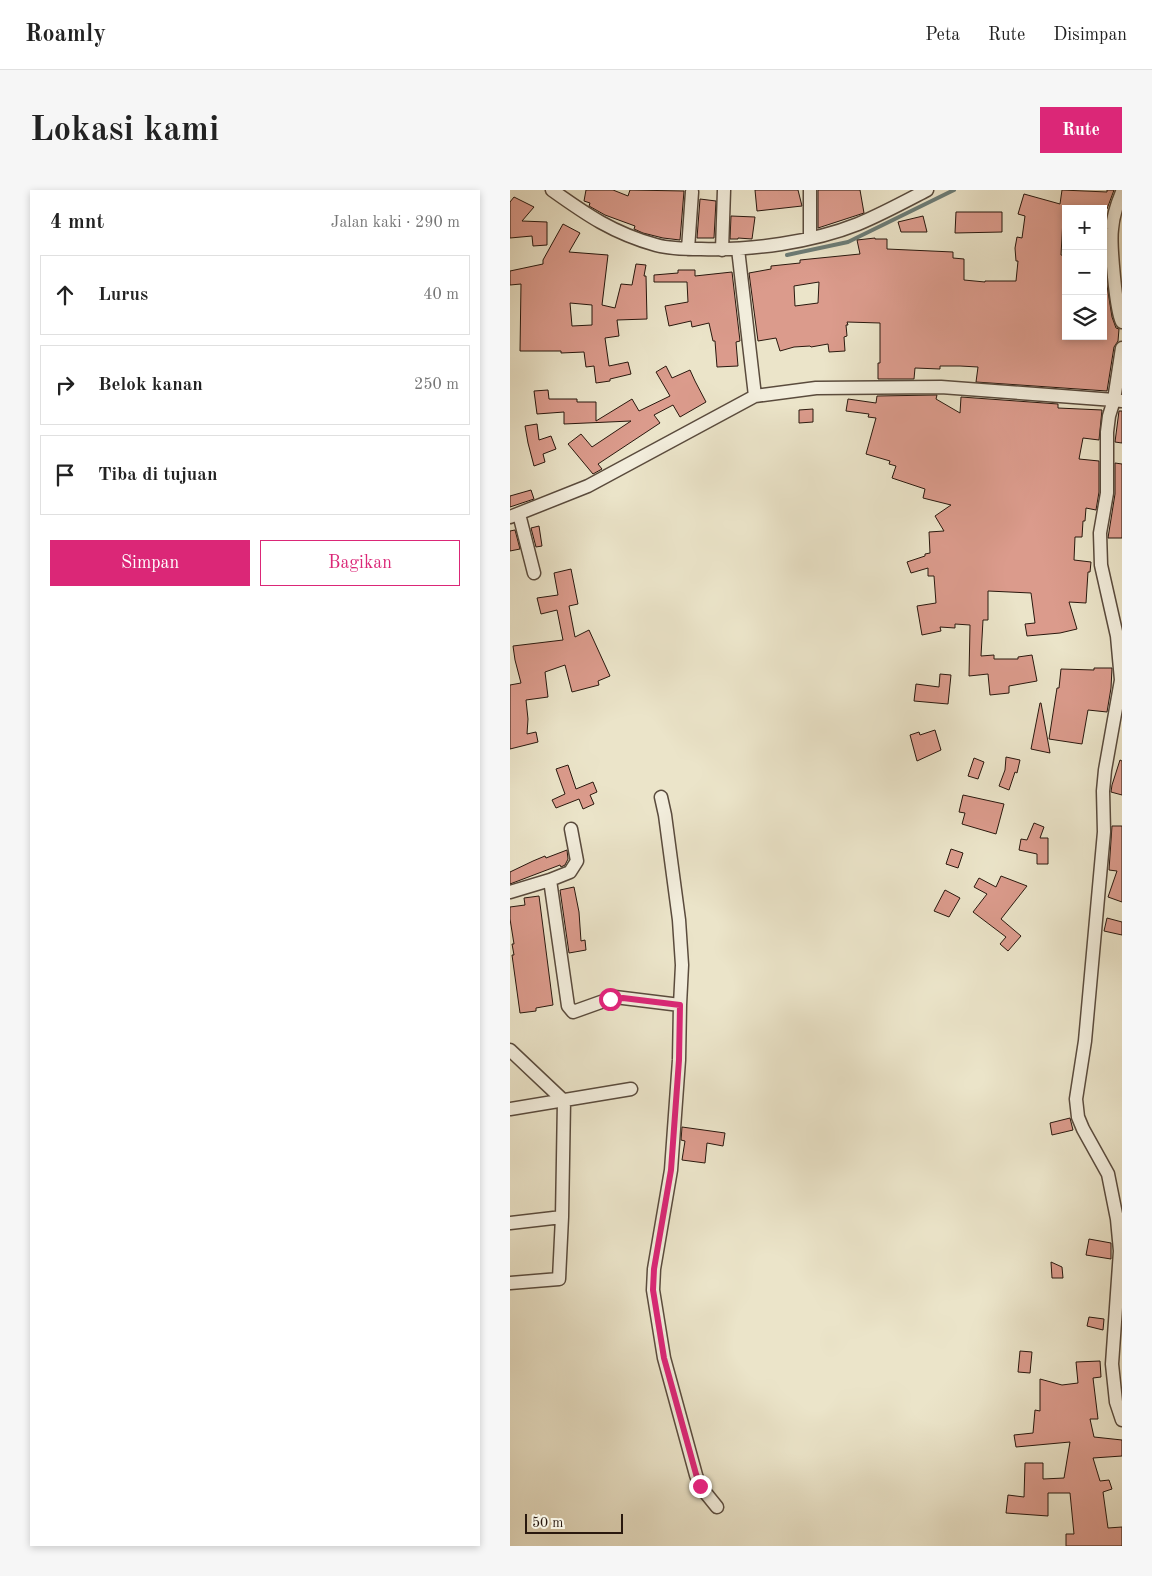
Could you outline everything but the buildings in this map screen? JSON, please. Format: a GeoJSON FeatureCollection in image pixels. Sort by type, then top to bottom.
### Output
{"type":"FeatureCollection","features":[{"type":"Feature","properties":{"kind":"street"},"geometry":{"type":"LineString","coordinates":[[552,190],[568,195],[599,223],[657,246],[722,250],[739,257],[857,224],[890,210],[927,190]]}},
{"type":"Feature","properties":{"kind":"street"},"geometry":{"type":"LineString","coordinates":[[722,250],[724,190]]}},
{"type":"Feature","properties":{"kind":"street"},"geometry":{"type":"LineString","coordinates":[[810,190],[810,238]]}},
{"type":"Feature","properties":{"kind":"street"},"geometry":{"type":"LineString","coordinates":[[688,249],[692,192]]}},
{"type":"Feature","properties":{"kind":"street"},"geometry":{"type":"LineString","coordinates":[[1122,192],[1115,208],[1111,231],[1117,304],[1122,322]]}},
{"type":"Feature","properties":{"kind":"street"},"geometry":{"type":"LineString","coordinates":[[739,257],[755,396]]}},
{"type":"Feature","properties":{"kind":"street"},"geometry":{"type":"LineString","coordinates":[[1122,348],[1118,400],[1109,416],[1108,492],[1100,533],[1101,565],[1117,636],[1121,680],[1105,770],[1103,842],[1085,1041],[1076,1099],[1078,1117],[1083,1129],[1108,1174],[1117,1219],[1120,1251],[1112,1364],[1116,1402],[1122,1420]]}},
{"type":"Feature","properties":{"kind":"street"},"geometry":{"type":"LineString","coordinates":[[534,572],[515,515],[588,486],[755,396],[816,388],[941,387],[1118,400]]}},
{"type":"Feature","properties":{"kind":"street"},"geometry":{"type":"LineString","coordinates":[[661,797],[679,920],[682,965],[679,1060],[671,1170],[654,1269],[653,1290],[664,1358],[696,1474],[700,1486],[717,1506]]}},
{"type":"Feature","properties":{"kind":"street"},"geometry":{"type":"LineString","coordinates":[[510,892],[570,872],[577,862],[571,829]]}},
{"type":"Feature","properties":{"kind":"street"},"geometry":{"type":"LineString","coordinates":[[550,880],[569,1009],[573,1012],[615,997],[680,1005]]}},
{"type":"Feature","properties":{"kind":"street"},"geometry":{"type":"LineString","coordinates":[[510,1050],[564,1101],[559,1279],[510,1282]]}},
{"type":"Feature","properties":{"kind":"street"},"geometry":{"type":"LineString","coordinates":[[510,1109],[630,1089]]}},
{"type":"Feature","properties":{"kind":"street"},"geometry":{"type":"LineString","coordinates":[[510,1223],[562,1217]]}},
{"type":"Feature","properties":{"kind":"waterway"},"geometry":{"type":"LineString","coordinates":[[787,255],[848,242],[954,190]]}},
{"type":"Feature","properties":{"kind":"route"},"geometry":{"type":"LineString","coordinates":[[610,999],[615,997],[680,1005],[679,1060],[671,1170],[654,1269],[653,1290],[660,1339],[668,1374],[700,1486]]}}]}
